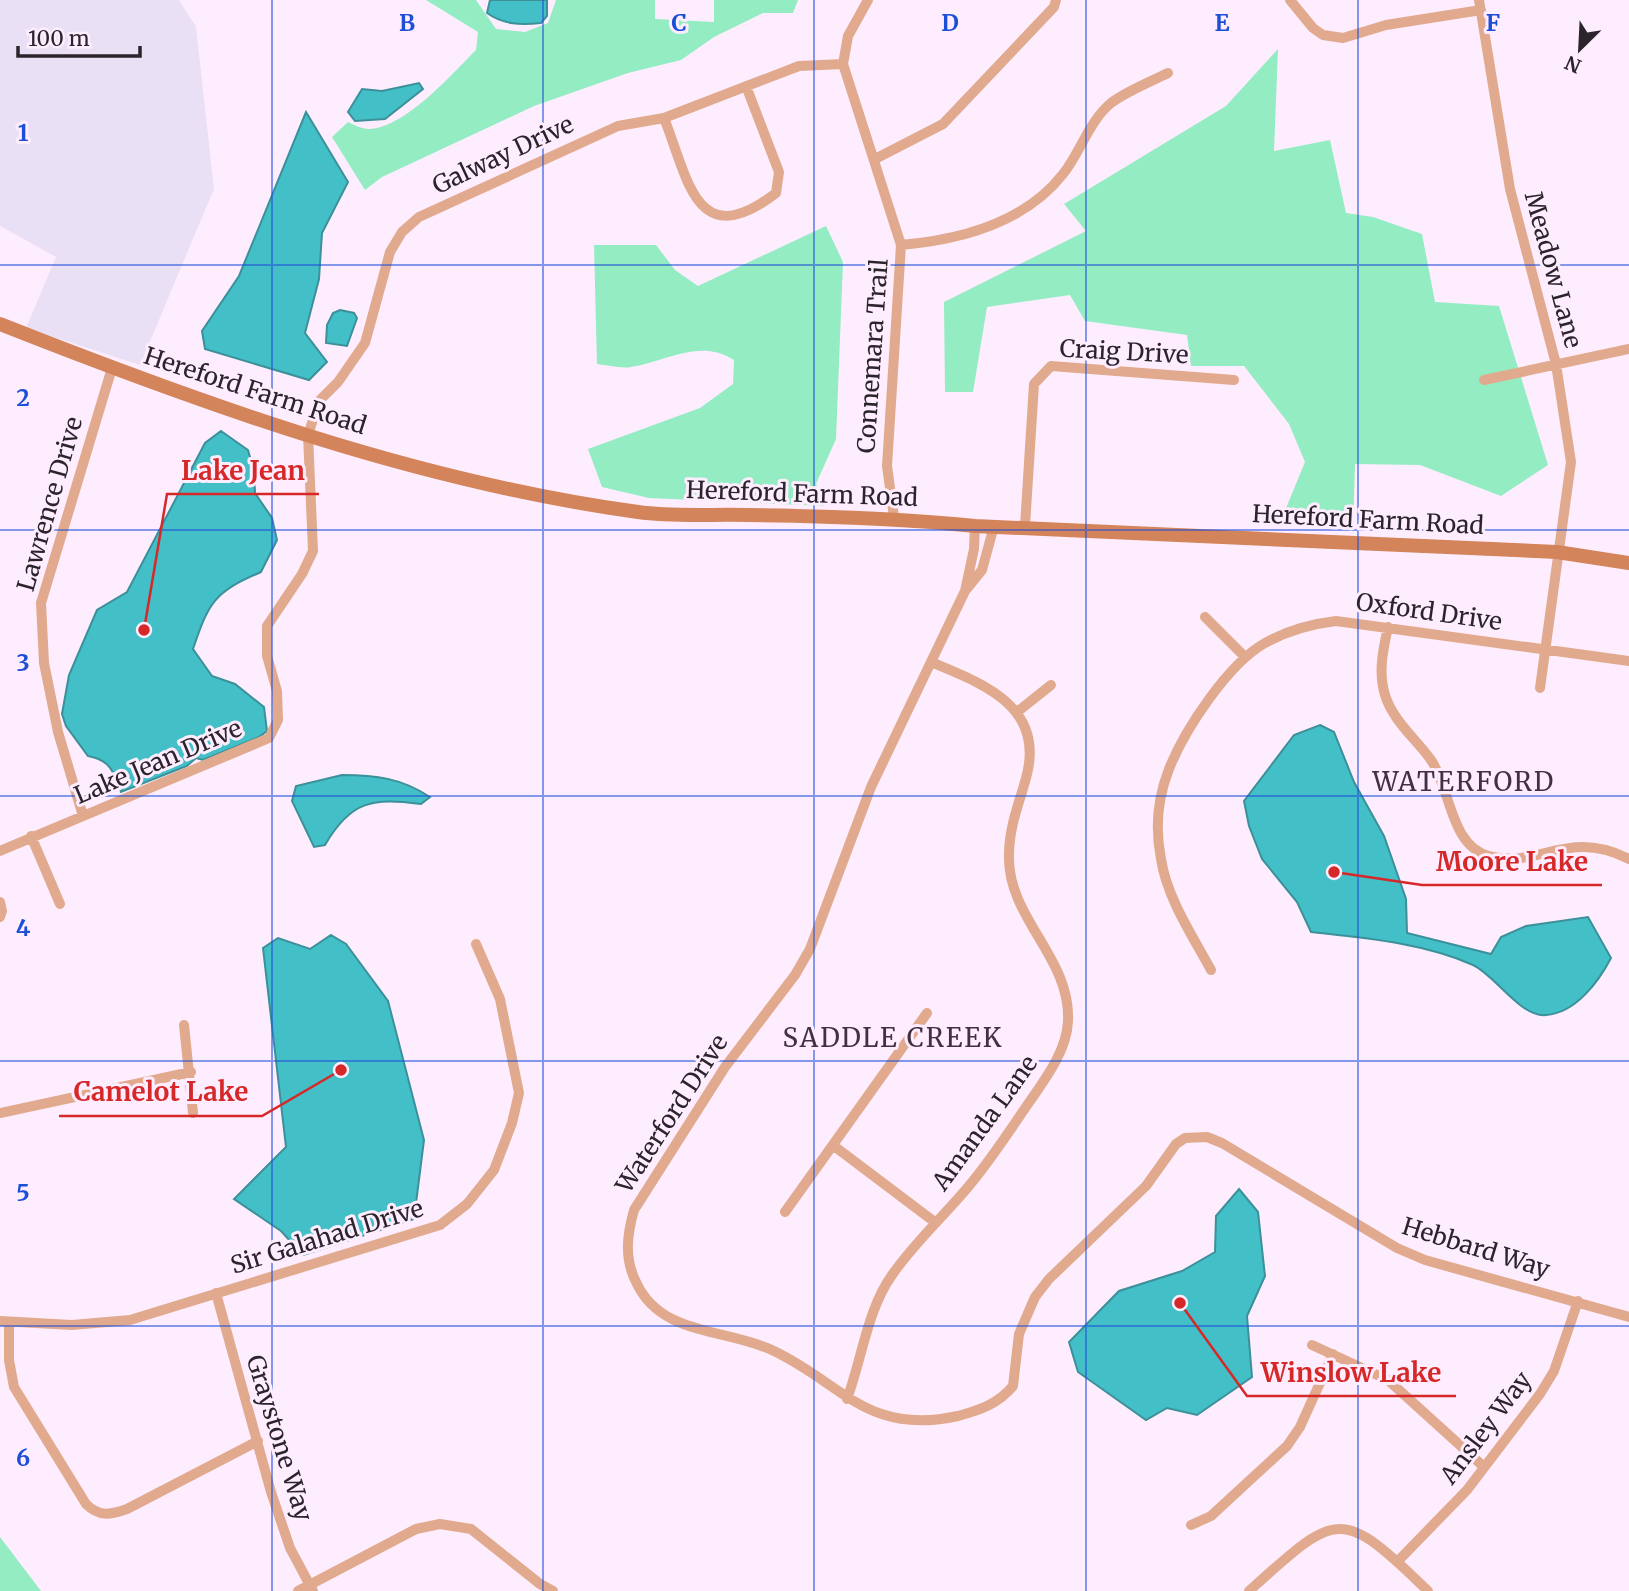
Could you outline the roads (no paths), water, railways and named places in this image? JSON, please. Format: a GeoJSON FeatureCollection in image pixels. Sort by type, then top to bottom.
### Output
{"type":"FeatureCollection","features":[{"type":"Feature","properties":{"kind":"street","name":"Connemara Trail"},"geometry":{"type":"LineString","coordinates":[[868,0],[848,36],[843,64],[855,109],[875,159],[901,245],[887,466],[894,517]]}},
{"type":"Feature","properties":{"kind":"street"},"geometry":{"type":"LineString","coordinates":[[875,159],[943,124],[1054,7],[1056,0]]}},
{"type":"Feature","properties":{"kind":"street"},"geometry":{"type":"LineString","coordinates":[[1290,0],[1313,28],[1323,35],[1343,38],[1386,25],[1480,5]]}},
{"type":"Feature","properties":{"kind":"street","name":"Meadow Lane"},"geometry":{"type":"LineString","coordinates":[[1480,5],[1510,189],[1556,364],[1571,461],[1540,688]]}},
{"type":"Feature","properties":{"kind":"street","name":"Galway Drive"},"geometry":{"type":"LineString","coordinates":[[308,435],[319,401],[338,382],[365,343],[390,253],[402,232],[419,217],[618,126],[664,118],[799,66],[843,64]]}},
{"type":"Feature","properties":{"kind":"street"},"geometry":{"type":"LineString","coordinates":[[901,245],[945,241],[1002,223],[1034,201],[1063,174],[1110,104],[1168,72]]}},
{"type":"Feature","properties":{"kind":"street"},"geometry":{"type":"LineString","coordinates":[[664,118],[696,202],[710,213],[731,216],[758,207],[776,193],[779,172],[746,86]]}},
{"type":"Feature","properties":{"kind":"street","name":"Hereford Farm Road"},"geometry":{"type":"LineString","coordinates":[[0,324],[112,368],[308,435],[497,488],[640,513],[894,517],[975,526],[1025,526],[1557,552],[1629,563]]}},
{"type":"Feature","properties":{"kind":"street"},"geometry":{"type":"LineString","coordinates":[[1484,380],[1629,349]]}},
{"type":"Feature","properties":{"kind":"street","name":"Craig Drive"},"geometry":{"type":"LineString","coordinates":[[1025,526],[1034,384],[1051,366],[1234,380]]}},
{"type":"Feature","properties":{"kind":"street","name":"Lawrence Drive"},"geometry":{"type":"LineString","coordinates":[[83,816],[58,732],[44,663],[41,603],[112,368]]}},
{"type":"Feature","properties":{"kind":"street","name":"Lake Jean Drive"},"geometry":{"type":"LineString","coordinates":[[0,851],[269,738],[278,720],[277,691],[267,656],[267,626],[302,574],[313,551],[308,435]]}},
{"type":"Feature","properties":{"kind":"street","name":"Waterford Drive"},"geometry":{"type":"LineString","coordinates":[[965,592],[975,526]]}},
{"type":"Feature","properties":{"kind":"street","name":"Waterford Drive"},"geometry":{"type":"LineString","coordinates":[[994,526],[982,570],[965,592],[872,787],[810,948],[795,975],[725,1067],[684,1136],[634,1210],[628,1233],[628,1257],[634,1279],[643,1296],[657,1311],[675,1322],[768,1348],[791,1359],[847,1399],[888,1416],[939,1420],[990,1406],[1004,1397],[1013,1386],[1019,1334],[1035,1297],[1049,1279],[1146,1186],[1177,1144],[1185,1138],[1207,1137],[1222,1143],[1318,1201]]}},
{"type":"Feature","properties":{"kind":"street"},"geometry":{"type":"LineString","coordinates":[[970,566],[982,570]]}},
{"type":"Feature","properties":{"kind":"street"},"geometry":{"type":"LineString","coordinates":[[1205,617],[1245,657]]}},
{"type":"Feature","properties":{"kind":"street","name":"Oxford Drive"},"geometry":{"type":"LineString","coordinates":[[1211,970],[1167,884],[1159,848],[1158,813],[1169,770],[1179,748],[1212,697],[1245,657],[1265,643],[1311,624],[1360,621],[1448,638],[1544,647],[1629,661]]}},
{"type":"Feature","properties":{"kind":"street"},"geometry":{"type":"LineString","coordinates":[[1388,627],[1381,660],[1385,696],[1408,733],[1439,772],[1458,828],[1476,851],[1508,858],[1579,845],[1612,851],[1629,859]]}},
{"type":"Feature","properties":{"kind":"street"},"geometry":{"type":"LineString","coordinates":[[931,662],[994,691],[1017,712],[1051,685]]}},
{"type":"Feature","properties":{"kind":"street","name":"Amanda Lane"},"geometry":{"type":"LineString","coordinates":[[847,1399],[879,1299],[891,1276],[969,1186],[1043,1083],[1065,1040],[1068,1021],[1062,981],[1027,922],[1011,881],[1010,838],[1030,754],[1024,723],[1017,712]]}},
{"type":"Feature","properties":{"kind":"street"},"geometry":{"type":"LineString","coordinates":[[31,836],[60,904]]}},
{"type":"Feature","properties":{"kind":"street"},"geometry":{"type":"LineString","coordinates":[[0,902],[0,917]]}},
{"type":"Feature","properties":{"kind":"street","name":"Sir Galahad Drive"},"geometry":{"type":"LineString","coordinates":[[4,1322],[72,1325],[130,1320],[440,1224],[467,1204],[494,1170],[512,1123],[519,1093],[500,999],[477,944]]}},
{"type":"Feature","properties":{"kind":"street"},"geometry":{"type":"LineString","coordinates":[[785,1212],[928,1013]]}},
{"type":"Feature","properties":{"kind":"street"},"geometry":{"type":"LineString","coordinates":[[184,1025],[191,1072],[193,1113]]}},
{"type":"Feature","properties":{"kind":"street"},"geometry":{"type":"LineString","coordinates":[[0,1113],[191,1072]]}},
{"type":"Feature","properties":{"kind":"street"},"geometry":{"type":"LineString","coordinates":[[834,1146],[936,1223]]}},
{"type":"Feature","properties":{"kind":"street","name":"Hebbard Way"},"geometry":{"type":"LineString","coordinates":[[1318,1201],[1375,1237],[1416,1256],[1629,1317]]}},
{"type":"Feature","properties":{"kind":"street","name":"Graystone Way"},"geometry":{"type":"LineString","coordinates":[[216,1293],[290,1548],[311,1588]]}},
{"type":"Feature","properties":{"kind":"street","name":"Ansley Way"},"geometry":{"type":"LineString","coordinates":[[1398,1561],[1467,1490],[1540,1394],[1554,1371],[1578,1301]]}},
{"type":"Feature","properties":{"kind":"street"},"geometry":{"type":"LineString","coordinates":[[4,1322],[14,1387],[86,1504],[95,1513],[111,1514],[127,1509],[258,1441]]}},
{"type":"Feature","properties":{"kind":"street"},"geometry":{"type":"LineString","coordinates":[[1312,1345],[1388,1380],[1484,1467]]}},
{"type":"Feature","properties":{"kind":"street"},"geometry":{"type":"LineString","coordinates":[[1191,1525],[1211,1516],[1287,1446],[1300,1427],[1334,1354]]}},
{"type":"Feature","properties":{"kind":"street"},"geometry":{"type":"LineString","coordinates":[[298,1591],[311,1588],[416,1529],[440,1524],[471,1529],[540,1584],[553,1591]]}},
{"type":"Feature","properties":{"kind":"street"},"geometry":{"type":"LineString","coordinates":[[1249,1591],[1315,1534],[1332,1529],[1350,1529],[1365,1535],[1398,1561],[1428,1591]]}},
{"type":"Feature","properties":{"kind":"water"},"geometry":{"type":"Polygon","coordinates":[[[490,0],[547,0],[547,16],[541,23],[506,22],[487,13],[490,0]]]}},
{"type":"Feature","properties":{"kind":"water"},"geometry":{"type":"Polygon","coordinates":[[[419,83],[423,89],[385,119],[355,121],[348,112],[362,89],[382,91],[419,83]]]}},
{"type":"Feature","properties":{"kind":"water"},"geometry":{"type":"Polygon","coordinates":[[[306,112],[348,182],[322,233],[319,279],[305,333],[327,362],[309,380],[205,349],[202,331],[239,276],[306,112]]]}},
{"type":"Feature","properties":{"kind":"water"},"geometry":{"type":"Polygon","coordinates":[[[340,310],[354,313],[357,318],[347,346],[326,343],[327,325],[333,313],[340,310]]]}},
{"type":"Feature","properties":{"kind":"water"},"geometry":{"type":"Polygon","coordinates":[[[221,431],[248,450],[254,471],[255,493],[272,518],[277,540],[261,572],[233,586],[215,600],[193,649],[212,676],[235,684],[264,707],[267,731],[259,737],[203,760],[196,758],[187,766],[121,792],[107,764],[88,756],[66,726],[62,714],[69,675],[97,610],[127,592],[205,443],[221,431]]]}},
{"type":"Feature","properties":{"kind":"water"},"geometry":{"type":"Polygon","coordinates":[[[1320,725],[1334,732],[1354,782],[1384,836],[1406,899],[1407,933],[1491,954],[1501,937],[1526,926],[1588,917],[1611,958],[1600,976],[1577,1002],[1557,1013],[1537,1014],[1518,1003],[1481,970],[1454,958],[1394,942],[1311,932],[1297,902],[1262,859],[1249,826],[1244,801],[1294,735],[1320,725]]]}},
{"type":"Feature","properties":{"kind":"water"},"geometry":{"type":"Polygon","coordinates":[[[342,775],[388,779],[430,797],[421,804],[376,802],[365,805],[344,819],[325,845],[314,847],[292,801],[296,786],[342,775]]]}},
{"type":"Feature","properties":{"kind":"water"},"geometry":{"type":"Polygon","coordinates":[[[331,935],[346,944],[388,1001],[424,1140],[414,1219],[303,1255],[281,1231],[234,1199],[286,1147],[263,948],[278,938],[310,949],[331,935]]]}},
{"type":"Feature","properties":{"kind":"water"},"geometry":{"type":"Polygon","coordinates":[[[1239,1189],[1258,1212],[1265,1276],[1247,1316],[1252,1377],[1197,1415],[1167,1408],[1146,1420],[1078,1372],[1069,1342],[1119,1291],[1182,1271],[1215,1252],[1216,1216],[1239,1189]]]}},
{"type":"Feature","properties":{"kind":"place","name":"Lake Jean"},"geometry":{"type":"Point","coordinates":[144,630]}},
{"type":"Feature","properties":{"kind":"place","name":"Moore Lake"},"geometry":{"type":"Point","coordinates":[1334,872]}},
{"type":"Feature","properties":{"kind":"place","name":"Camelot Lake"},"geometry":{"type":"Point","coordinates":[341,1070]}},
{"type":"Feature","properties":{"kind":"place","name":"Winslow Lake"},"geometry":{"type":"Point","coordinates":[1180,1303]}},
{"type":"Feature","properties":{"kind":"district","name":"WATERFORD"},"geometry":{"type":"Point","coordinates":[1464,782]}},
{"type":"Feature","properties":{"kind":"district","name":"SADDLE CREEK"},"geometry":{"type":"Point","coordinates":[893,1038]}}]}
